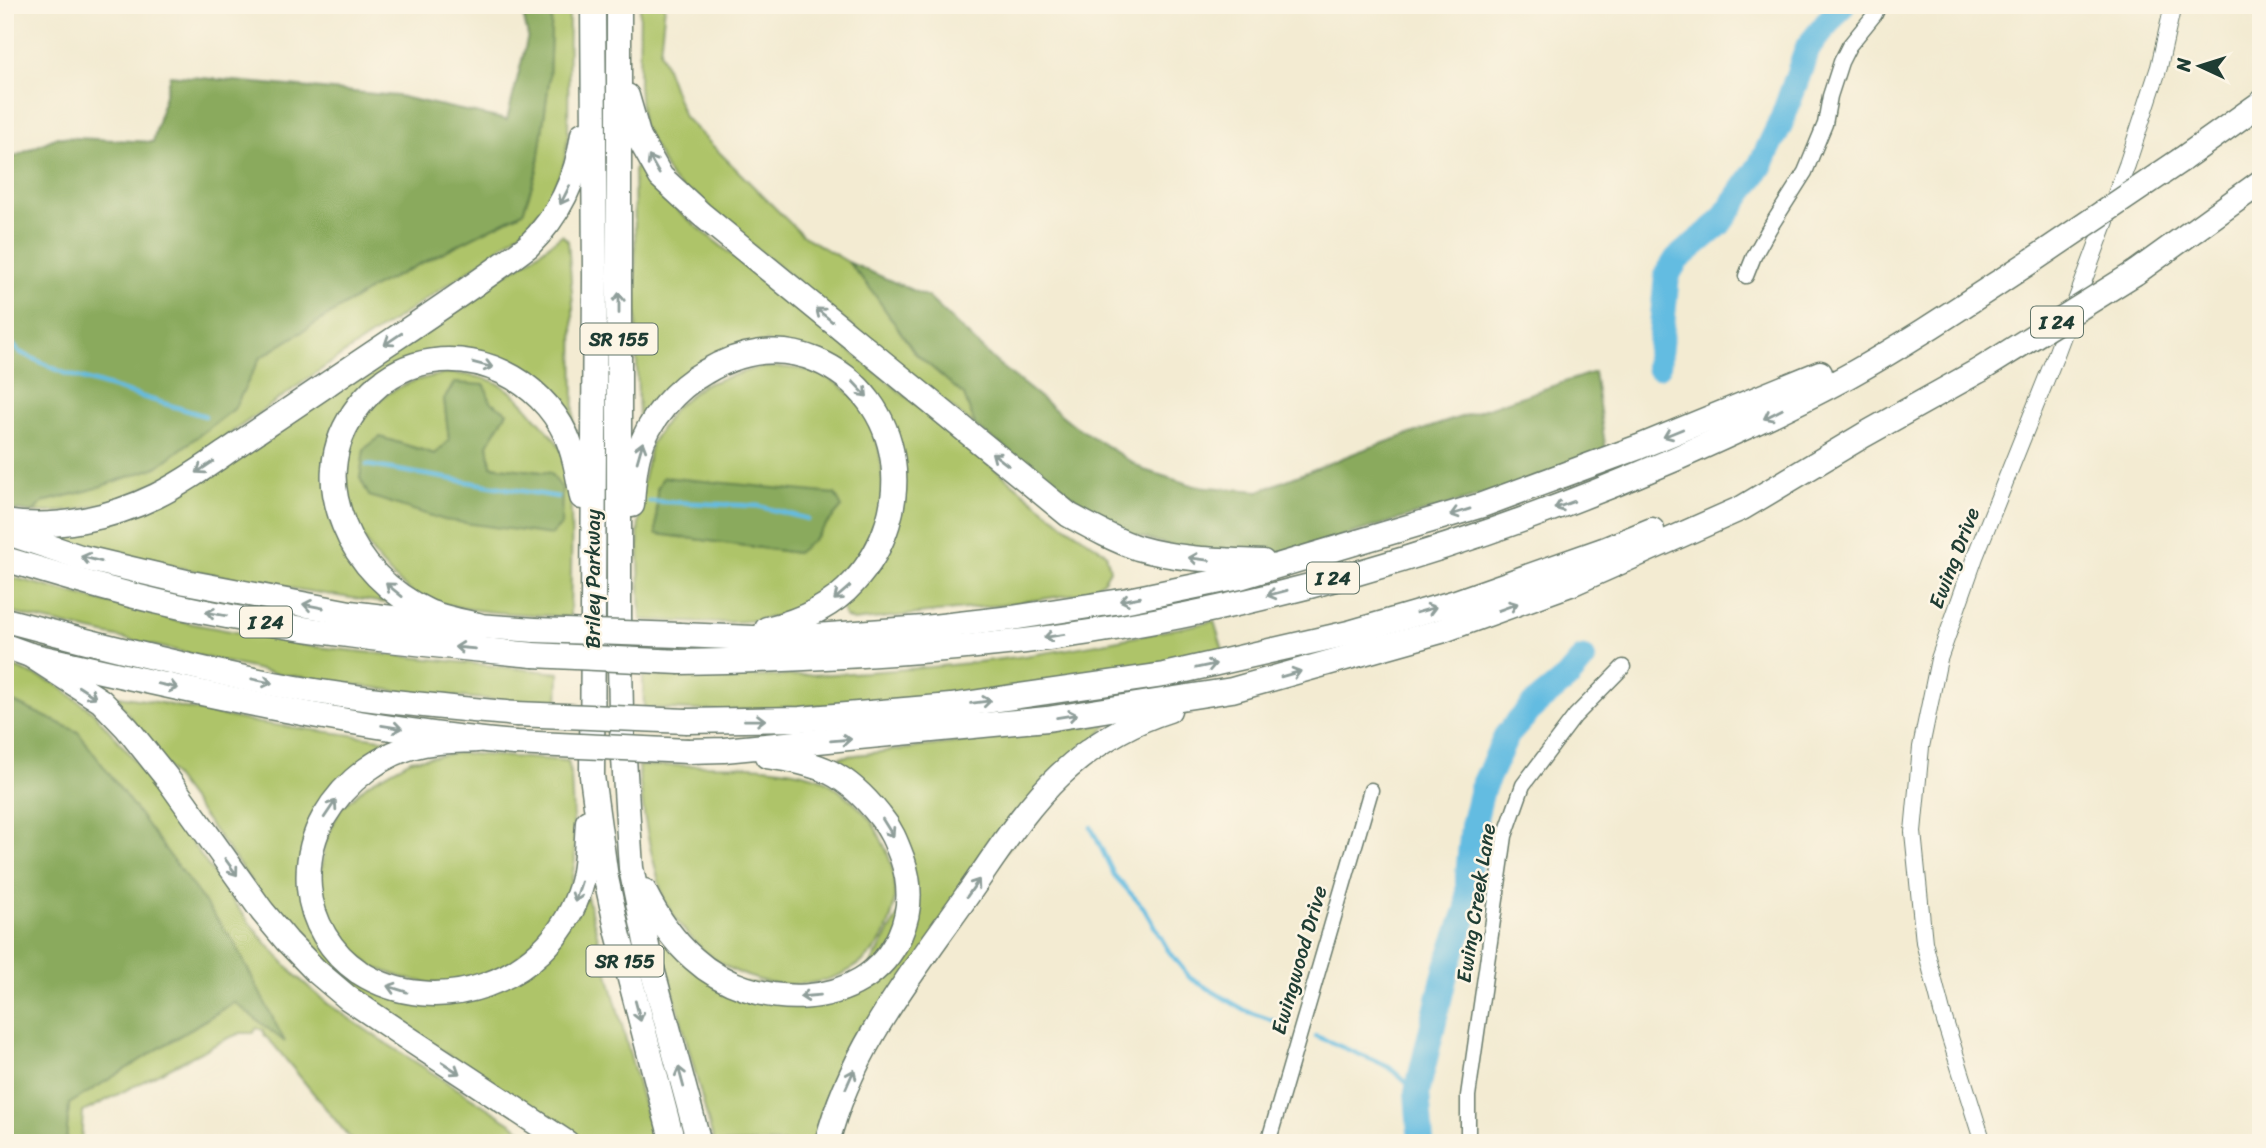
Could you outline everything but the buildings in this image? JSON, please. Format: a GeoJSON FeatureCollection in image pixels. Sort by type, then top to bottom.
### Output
{"type":"FeatureCollection","features":[{"type":"Feature","properties":{"kind":"highway","name":"Briley Parkway"},"geometry":{"type":"LineString","coordinates":[[593,5],[595,275],[592,776],[606,878],[618,933],[673,1143]]}},
{"type":"Feature","properties":{"kind":"highway","name":"Briley Parkway"},"geometry":{"type":"LineString","coordinates":[[619,5],[619,617],[621,711],[631,868],[650,961],[699,1143]]}},
{"type":"Feature","properties":{"kind":"highway"},"geometry":{"type":"LineString","coordinates":[[5,522],[45,524],[86,520],[155,497],[186,480],[528,246],[542,232],[560,206],[573,180],[585,124],[593,33]]}},
{"type":"Feature","properties":{"kind":"highway"},"geometry":{"type":"LineString","coordinates":[[619,62],[639,138],[661,177],[701,214],[1069,515],[1108,536],[1139,548],[1208,560],[1292,563]]}},
{"type":"Feature","properties":{"kind":"highway","name":"I 24"},"geometry":{"type":"LineString","coordinates":[[5,559],[73,580],[205,612],[368,639],[533,655],[680,662],[785,660],[887,654],[1028,640],[1162,619],[1359,572],[1482,534],[1604,490],[1738,431],[1850,375],[1939,321],[2181,160],[2261,103]]}},
{"type":"Feature","properties":{"kind":"highway","name":"I 24"},"geometry":{"type":"LineString","coordinates":[[5,620],[106,647],[270,683],[372,699],[516,714],[687,721],[800,719],[951,706],[1164,676],[1349,633],[1456,602],[1606,550],[1704,509],[1864,435],[1980,370],[2135,273],[2261,183]]}},
{"type":"Feature","properties":{"kind":"highway"},"geometry":{"type":"LineString","coordinates":[[5,532],[80,557],[186,582],[350,613],[434,623],[535,630],[776,639],[924,628],[1128,600],[1240,577],[1292,563],[1482,505],[1639,447],[1939,321]]}},
{"type":"Feature","properties":{"kind":"highway"},"geometry":{"type":"LineString","coordinates":[[619,617],[629,558],[633,486],[639,451],[650,425],[674,396],[697,376],[722,361],[752,352],[780,351],[805,355],[848,377],[863,391],[883,422],[894,469],[893,498],[882,539],[854,582],[833,601],[811,615],[792,623],[754,632],[717,636]]}},
{"type":"Feature","properties":{"kind":"highway"},"geometry":{"type":"LineString","coordinates":[[478,625],[428,612],[396,594],[369,568],[350,540],[336,504],[334,467],[342,433],[364,398],[386,379],[413,365],[439,360],[470,361],[493,367],[534,391],[552,412],[565,434],[576,464],[586,518],[592,576]]}},
{"type":"Feature","properties":{"kind":"highway"},"geometry":{"type":"LineString","coordinates":[[827,1143],[841,1100],[878,1025],[1009,836],[1059,776],[1108,737],[1150,716],[1231,690],[1441,631],[1573,583],[1742,508],[1864,435]]}},
{"type":"Feature","properties":{"kind":"highway"},"geometry":{"type":"LineString","coordinates":[[5,646],[219,697],[477,740],[688,751],[724,750],[1047,719],[1231,690]]}},
{"type":"Feature","properties":{"kind":"highway"},"geometry":{"type":"LineString","coordinates":[[30,654],[101,701],[127,728],[167,778],[262,911],[316,971],[359,1006],[567,1143]]}},
{"type":"Feature","properties":{"kind":"highway"},"geometry":{"type":"LineString","coordinates":[[477,740],[407,748],[370,768],[350,784],[329,808],[310,849],[310,899],[326,940],[351,967],[399,990],[437,996],[477,989],[521,968],[555,937],[578,895],[585,867],[592,776]]}},
{"type":"Feature","properties":{"kind":"highway"},"geometry":{"type":"LineString","coordinates":[[631,868],[660,922],[677,942],[703,967],[743,989],[791,998],[836,992],[856,984],[886,959],[904,926],[909,909],[909,887],[895,839],[886,823],[855,788],[820,766],[799,760],[724,750]]}},
{"type":"Feature","properties":{"kind":"street"},"geometry":{"type":"LineString","coordinates":[[1745,276],[1769,229],[1805,172],[1825,124],[1830,96],[1841,62],[1880,5]]}},
{"type":"Feature","properties":{"kind":"street","name":"Ewing Drive"},"geometry":{"type":"LineString","coordinates":[[1983,1143],[1942,1012],[1924,942],[1913,832],[1921,747],[1938,659],[2127,165],[2159,67],[2174,5]]}},
{"type":"Feature","properties":{"kind":"street","name":"Ewing Creek Lane"},"geometry":{"type":"LineString","coordinates":[[1468,1143],[1468,1096],[1505,836],[1523,785],[1574,716],[1623,667]]}},
{"type":"Feature","properties":{"kind":"street","name":"Ewingwood Drive"},"geometry":{"type":"LineString","coordinates":[[1268,1143],[1371,790]]}},
{"type":"Feature","properties":{"kind":"green space"},"geometry":{"type":"Polygon","coordinates":[[[521,5],[552,5],[549,82],[537,170],[523,212],[374,287],[260,358],[234,409],[157,467],[90,490],[43,502],[32,513],[5,509],[5,161],[57,137],[153,142],[170,75],[397,96],[507,120],[528,36],[521,5]]]}},
{"type":"Feature","properties":{"kind":"green space"},"geometry":{"type":"Polygon","coordinates":[[[552,5],[569,5],[568,137],[564,165],[547,202],[524,229],[476,266],[339,357],[178,470],[120,500],[73,511],[32,513],[43,502],[90,490],[234,409],[260,358],[374,287],[523,212],[537,170],[549,82],[552,5]]]}},
{"type":"Feature","properties":{"kind":"green space"},"geometry":{"type":"Polygon","coordinates":[[[640,5],[665,5],[660,51],[684,117],[802,235],[848,262],[870,288],[915,353],[964,395],[976,427],[672,180],[642,124],[639,86],[640,5]]]}},
{"type":"Feature","properties":{"kind":"green space"},"geometry":{"type":"Polygon","coordinates":[[[639,162],[678,211],[1063,524],[1106,553],[1110,570],[1104,580],[1089,592],[1002,605],[853,621],[845,617],[842,607],[895,533],[873,389],[766,342],[645,419],[639,418],[634,171],[639,162]]]}},
{"type":"Feature","properties":{"kind":"green space"},"geometry":{"type":"Polygon","coordinates":[[[562,235],[568,241],[573,306],[574,428],[486,356],[364,384],[331,524],[355,570],[385,597],[385,603],[209,574],[36,534],[80,529],[529,260],[562,235]]]}},
{"type":"Feature","properties":{"kind":"green space"},"geometry":{"type":"Polygon","coordinates":[[[848,262],[928,297],[996,362],[1074,425],[1144,470],[1195,486],[1259,491],[1360,451],[1594,372],[1606,451],[1522,483],[1290,552],[1241,556],[1184,550],[1130,534],[976,427],[964,395],[915,353],[870,288],[848,262]]]}},
{"type":"Feature","properties":{"kind":"green space"},"geometry":{"type":"Polygon","coordinates":[[[759,367],[807,370],[822,375],[846,390],[864,410],[870,422],[879,448],[883,482],[876,527],[856,563],[843,579],[828,592],[794,611],[738,622],[641,620],[638,533],[642,487],[651,444],[675,407],[703,385],[759,367]],[[657,489],[657,534],[797,553],[657,489]]]}},
{"type":"Feature","properties":{"kind":"green space"},"geometry":{"type":"Polygon","coordinates":[[[450,373],[487,379],[506,388],[524,403],[560,447],[569,482],[571,505],[570,617],[490,612],[425,600],[400,583],[381,563],[365,540],[353,514],[347,487],[347,460],[355,434],[371,410],[386,395],[409,383],[450,373]],[[444,399],[449,440],[435,454],[380,437],[360,478],[550,473],[491,466],[488,444],[507,412],[444,399]]]}},
{"type":"Feature","properties":{"kind":"green space"},"geometry":{"type":"Polygon","coordinates":[[[454,383],[485,385],[490,401],[507,412],[488,444],[491,466],[550,473],[562,488],[561,525],[551,535],[444,520],[369,496],[360,478],[364,449],[380,437],[435,454],[449,440],[444,399],[454,383]]]}},
{"type":"Feature","properties":{"kind":"green space"},"geometry":{"type":"Polygon","coordinates":[[[663,477],[835,494],[842,507],[813,540],[797,553],[656,534],[657,489],[663,477]]]}},
{"type":"Feature","properties":{"kind":"green space"},"geometry":{"type":"Polygon","coordinates":[[[11,577],[173,620],[309,646],[559,673],[558,705],[410,693],[273,673],[8,612],[11,577]]]}},
{"type":"Feature","properties":{"kind":"green space"},"geometry":{"type":"Polygon","coordinates":[[[1214,621],[1224,653],[981,693],[860,704],[718,711],[644,708],[643,676],[811,675],[895,670],[1067,649],[1214,621]]]}},
{"type":"Feature","properties":{"kind":"green space"},"geometry":{"type":"Polygon","coordinates":[[[5,663],[56,684],[93,712],[129,753],[229,896],[294,974],[328,1004],[542,1143],[354,1143],[265,1036],[263,1030],[257,1028],[253,1033],[241,1033],[226,1039],[83,1112],[81,1143],[66,1143],[69,1104],[235,1002],[283,1040],[78,732],[5,698],[5,663]]]}},
{"type":"Feature","properties":{"kind":"green space"},"geometry":{"type":"Polygon","coordinates":[[[119,696],[259,723],[398,741],[359,764],[300,866],[341,969],[478,997],[587,897],[654,1143],[580,1143],[354,992],[280,920],[119,702],[119,696]]]}},
{"type":"Feature","properties":{"kind":"green space"},"geometry":{"type":"Polygon","coordinates":[[[5,698],[78,732],[234,942],[285,1042],[234,1002],[69,1104],[66,1143],[5,1143],[5,698]]]}},
{"type":"Feature","properties":{"kind":"green space"},"geometry":{"type":"Polygon","coordinates":[[[1108,724],[878,1010],[846,1057],[816,1143],[714,1143],[664,957],[665,939],[704,978],[855,993],[916,883],[840,767],[840,757],[1108,724]]]}},
{"type":"Feature","properties":{"kind":"green space"},"geometry":{"type":"Polygon","coordinates":[[[457,753],[568,761],[575,860],[570,891],[558,918],[509,966],[466,981],[434,984],[407,979],[373,967],[347,945],[329,916],[320,884],[325,842],[340,809],[369,783],[411,760],[457,753]]]}},
{"type":"Feature","properties":{"kind":"green space"},"geometry":{"type":"Polygon","coordinates":[[[731,765],[780,769],[822,779],[833,785],[873,824],[885,847],[893,873],[893,910],[884,934],[870,954],[852,969],[831,978],[783,984],[758,980],[735,971],[694,942],[671,912],[662,894],[647,831],[638,766],[731,765]]]}},
{"type":"Feature","properties":{"kind":"waterway"},"geometry":{"type":"LineString","coordinates":[[1658,366],[1667,275],[1677,259],[1719,224],[1760,166],[1782,120],[1808,47],[1842,5]]}},
{"type":"Feature","properties":{"kind":"waterway"},"geometry":{"type":"LineString","coordinates":[[5,335],[19,352],[64,373],[205,416]]}},
{"type":"Feature","properties":{"kind":"waterway"},"geometry":{"type":"LineString","coordinates":[[367,465],[558,497]]}},
{"type":"Feature","properties":{"kind":"waterway"},"geometry":{"type":"LineString","coordinates":[[649,501],[758,506],[808,519]]}},
{"type":"Feature","properties":{"kind":"waterway"},"geometry":{"type":"LineString","coordinates":[[1421,1143],[1417,1092],[1447,966],[1468,908],[1473,826],[1482,789],[1507,735],[1534,705],[1567,678],[1583,659]]}},
{"type":"Feature","properties":{"kind":"waterway"},"geometry":{"type":"LineString","coordinates":[[1091,827],[1114,875],[1143,907],[1168,950],[1190,978],[1246,1011],[1289,1026]]}},
{"type":"Feature","properties":{"kind":"waterway"},"geometry":{"type":"LineString","coordinates":[[1316,1036],[1389,1067],[1417,1092]]}}]}
